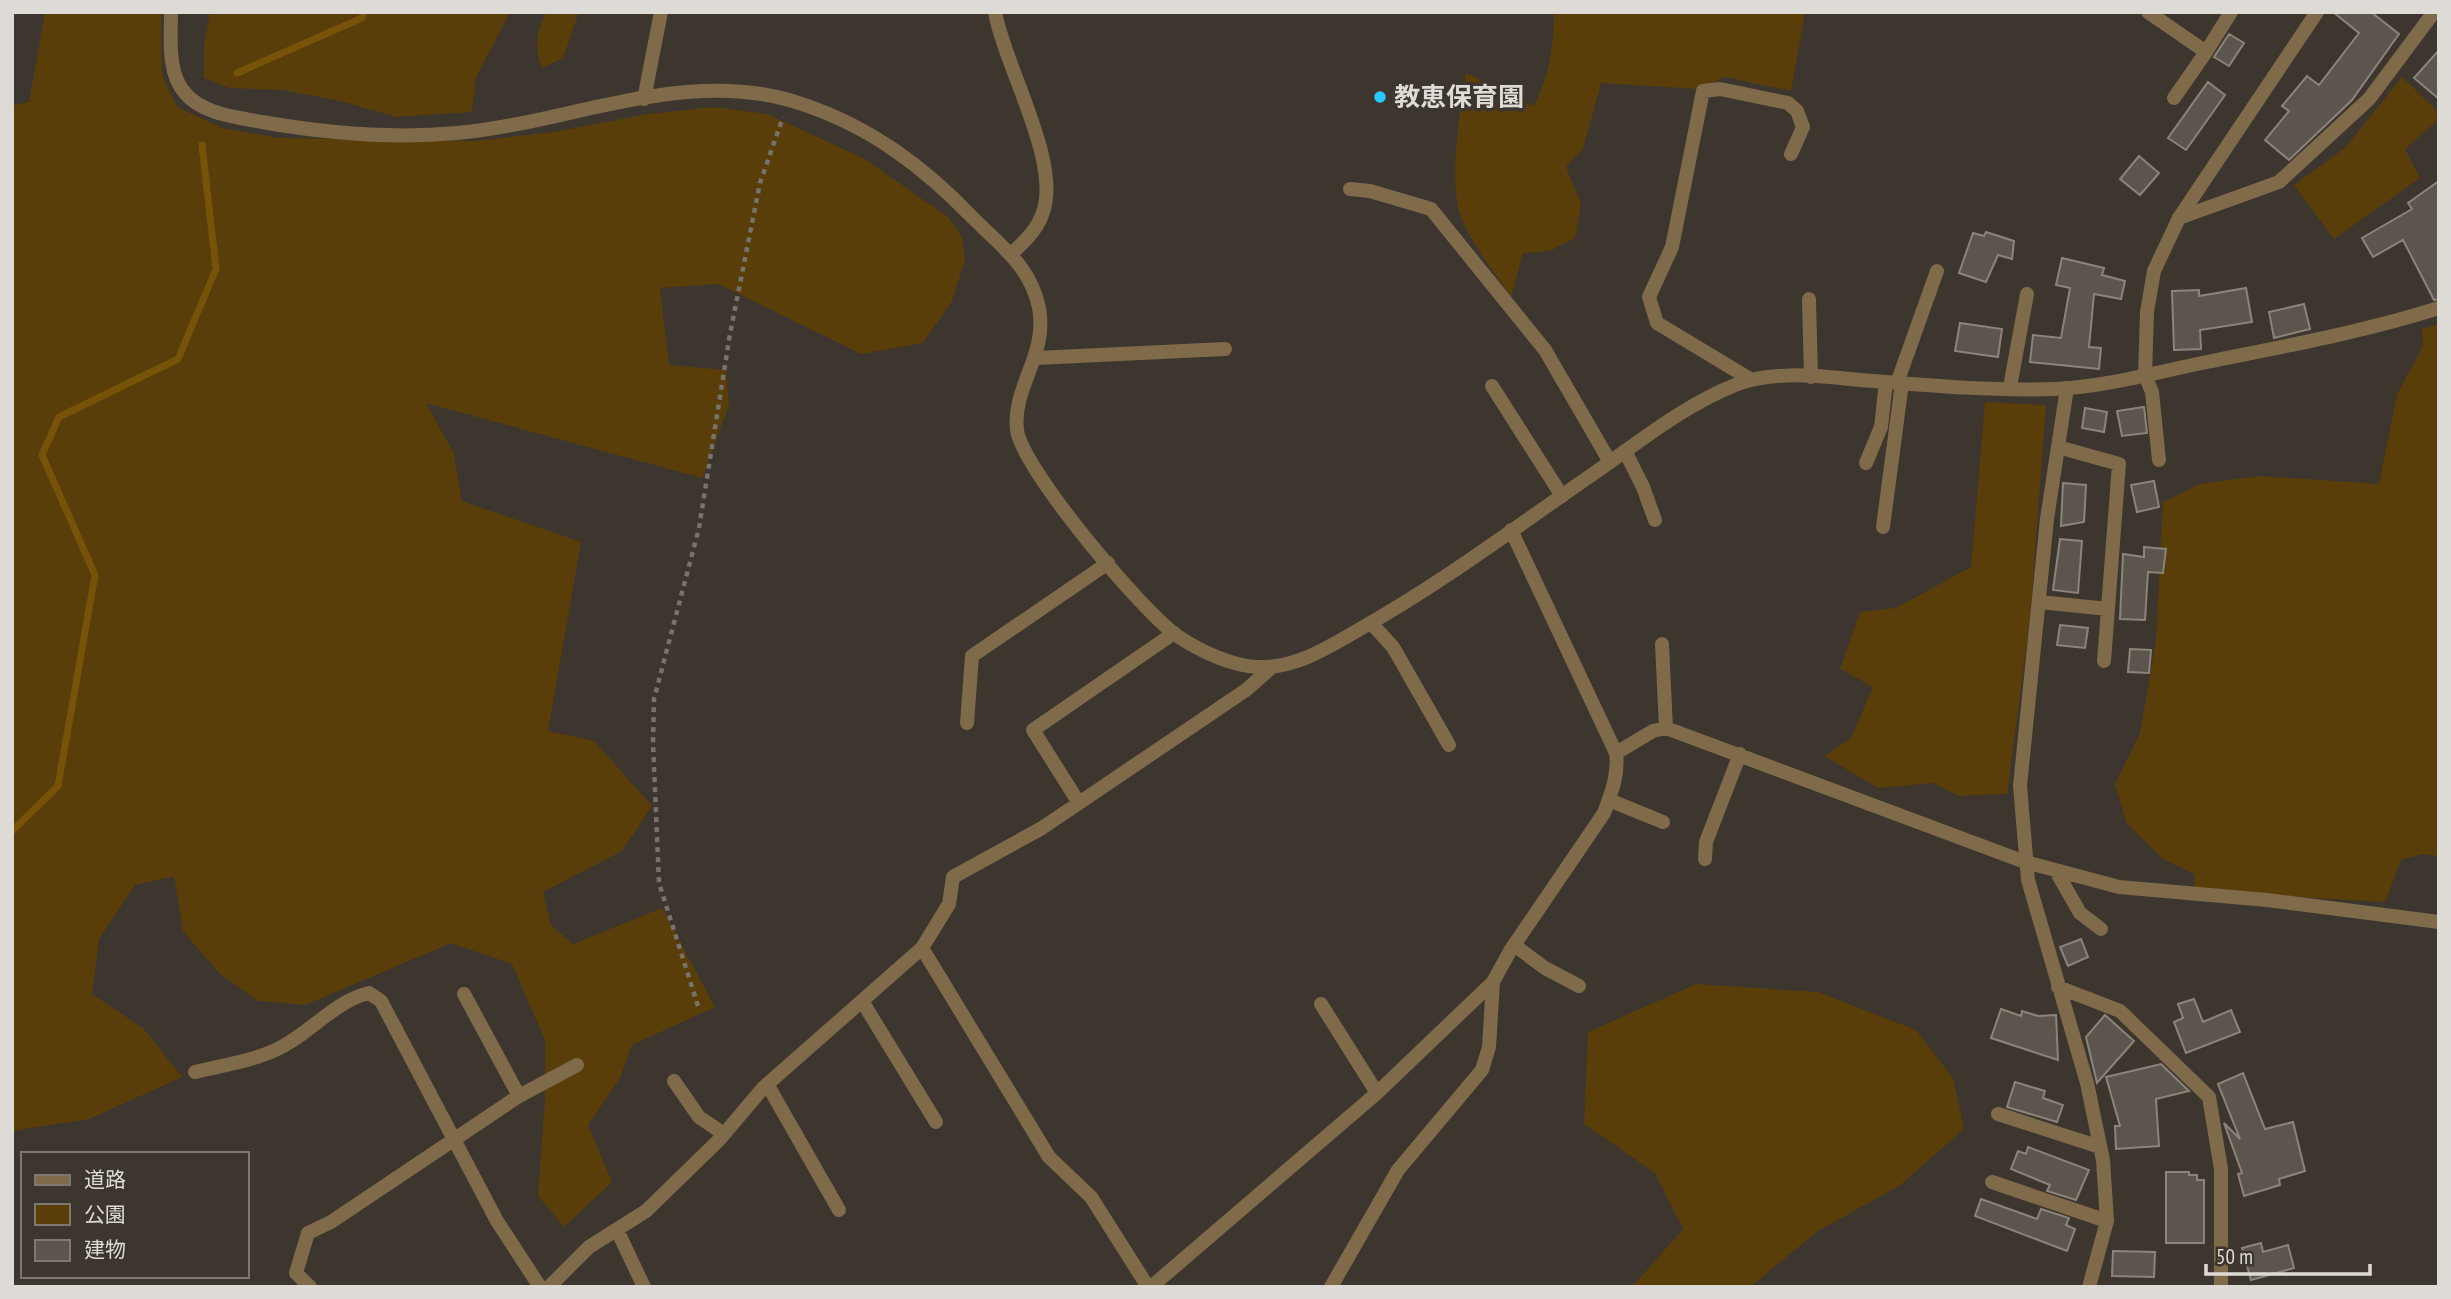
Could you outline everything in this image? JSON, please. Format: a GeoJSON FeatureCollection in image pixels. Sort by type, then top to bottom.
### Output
{"type":"FeatureCollection","features":[{"type":"Feature","properties":{"kind":"street"},"geometry":{"type":"LineString","coordinates":[[170,12],[171,48],[177,81],[189,100],[220,112],[292,127],[357,133],[457,133],[644,99],[709,90],[750,90],[789,99],[826,112],[884,141],[955,198],[1020,264],[1039,309],[1040,344],[1020,400],[1017,431],[1027,460],[1132,594],[1174,633],[1245,667],[1271,668],[1299,661],[1371,623],[1426,591],[1681,412],[1758,376],[2067,388],[2371,329],[2439,308]]}},
{"type":"Feature","properties":{"kind":"street"},"geometry":{"type":"LineString","coordinates":[[644,99],[661,12]]}},
{"type":"Feature","properties":{"kind":"street"},"geometry":{"type":"LineString","coordinates":[[995,12],[1000,41],[1045,162],[1046,173],[1047,194],[1043,215],[1031,235],[1012,253]]}},
{"type":"Feature","properties":{"kind":"street"},"geometry":{"type":"LineString","coordinates":[[2148,12],[2206,52]]}},
{"type":"Feature","properties":{"kind":"street"},"geometry":{"type":"LineString","coordinates":[[2174,98],[2231,12]]}},
{"type":"Feature","properties":{"kind":"street"},"geometry":{"type":"LineString","coordinates":[[2159,460],[2152,392],[2144,375],[2147,312],[2154,271],[2179,218],[2317,12]]}},
{"type":"Feature","properties":{"kind":"street"},"geometry":{"type":"LineString","coordinates":[[2179,218],[2279,182],[2369,100],[2434,12]]}},
{"type":"Feature","properties":{"kind":"street"},"geometry":{"type":"LineString","coordinates":[[1750,379],[1657,323],[1649,297],[1672,247],[1703,91],[1720,89],[1788,103],[1797,111],[1803,127],[1791,154]]}},
{"type":"Feature","properties":{"kind":"street"},"geometry":{"type":"LineString","coordinates":[[1350,189],[1370,191],[1431,209],[1545,350],[1610,462]]}},
{"type":"Feature","properties":{"kind":"street"},"geometry":{"type":"LineString","coordinates":[[1866,463],[1937,271]]}},
{"type":"Feature","properties":{"kind":"street"},"geometry":{"type":"LineString","coordinates":[[2010,387],[2027,294]]}},
{"type":"Feature","properties":{"kind":"street"},"geometry":{"type":"LineString","coordinates":[[1809,299],[1811,377]]}},
{"type":"Feature","properties":{"kind":"street"},"geometry":{"type":"LineString","coordinates":[[1036,358],[1225,349]]}},
{"type":"Feature","properties":{"kind":"street"},"geometry":{"type":"LineString","coordinates":[[1882,527],[1895,383]]}},
{"type":"Feature","properties":{"kind":"street"},"geometry":{"type":"LineString","coordinates":[[1492,386],[1562,495]]}},
{"type":"Feature","properties":{"kind":"street"},"geometry":{"type":"LineString","coordinates":[[2067,388],[2047,519],[2020,786],[2025,862],[2087,1083],[2100,1147],[2107,1221],[2089,1287]]}},
{"type":"Feature","properties":{"kind":"street"},"geometry":{"type":"LineString","coordinates":[[2058,447],[2119,464],[2104,661]]}},
{"type":"Feature","properties":{"kind":"street"},"geometry":{"type":"LineString","coordinates":[[1625,451],[1643,487],[1655,520]]}},
{"type":"Feature","properties":{"kind":"street"},"geometry":{"type":"LineString","coordinates":[[922,948],[1049,1157],[1091,1197],[1150,1287],[1377,1093],[1493,982],[1514,945],[1597,823],[1609,800],[1618,765],[1616,753],[1511,530]]}},
{"type":"Feature","properties":{"kind":"street"},"geometry":{"type":"LineString","coordinates":[[967,723],[972,656],[1108,563]]}},
{"type":"Feature","properties":{"kind":"street"},"geometry":{"type":"LineString","coordinates":[[2040,602],[2108,609]]}},
{"type":"Feature","properties":{"kind":"street"},"geometry":{"type":"LineString","coordinates":[[1371,623],[1393,647],[1449,745]]}},
{"type":"Feature","properties":{"kind":"street"},"geometry":{"type":"LineString","coordinates":[[1079,803],[1033,730],[1174,633]]}},
{"type":"Feature","properties":{"kind":"street"},"geometry":{"type":"LineString","coordinates":[[1662,644],[1666,728]]}},
{"type":"Feature","properties":{"kind":"street"},"geometry":{"type":"LineString","coordinates":[[549,1287],[589,1247],[618,1232],[646,1211],[724,1134],[768,1084],[922,948],[949,904],[953,877],[1042,828],[1246,690],[1271,668]]}},
{"type":"Feature","properties":{"kind":"street"},"geometry":{"type":"LineString","coordinates":[[1616,753],[1653,731],[1666,728],[2025,862],[2119,887],[2267,900],[2439,922]]}},
{"type":"Feature","properties":{"kind":"street"},"geometry":{"type":"LineString","coordinates":[[1705,859],[1706,842],[1740,754]]}},
{"type":"Feature","properties":{"kind":"street"},"geometry":{"type":"LineString","coordinates":[[1609,800],[1663,822]]}},
{"type":"Feature","properties":{"kind":"street"},"geometry":{"type":"LineString","coordinates":[[2056,871],[2080,913],[2101,929]]}},
{"type":"Feature","properties":{"kind":"street"},"geometry":{"type":"LineString","coordinates":[[1514,945],[1545,968],[1579,986]]}},
{"type":"Feature","properties":{"kind":"street"},"geometry":{"type":"LineString","coordinates":[[1331,1287],[1398,1170],[1482,1070],[1489,1047],[1493,982]]}},
{"type":"Feature","properties":{"kind":"street"},"geometry":{"type":"LineString","coordinates":[[2058,986],[2120,1011],[2209,1097],[2221,1168],[2221,1287]]}},
{"type":"Feature","properties":{"kind":"street"},"geometry":{"type":"LineString","coordinates":[[195,1072],[262,1055],[288,1044],[354,996],[369,993],[381,1001],[456,1138],[497,1221],[540,1287]]}},
{"type":"Feature","properties":{"kind":"street"},"geometry":{"type":"LineString","coordinates":[[464,994],[519,1096]]}},
{"type":"Feature","properties":{"kind":"street"},"geometry":{"type":"LineString","coordinates":[[862,1001],[936,1122]]}},
{"type":"Feature","properties":{"kind":"street"},"geometry":{"type":"LineString","coordinates":[[1321,1004],[1377,1093]]}},
{"type":"Feature","properties":{"kind":"street"},"geometry":{"type":"LineString","coordinates":[[310,1287],[296,1273],[308,1233],[331,1222],[519,1096],[577,1065]]}},
{"type":"Feature","properties":{"kind":"street"},"geometry":{"type":"LineString","coordinates":[[674,1081],[699,1116],[724,1134]]}},
{"type":"Feature","properties":{"kind":"street"},"geometry":{"type":"LineString","coordinates":[[768,1084],[839,1210]]}},
{"type":"Feature","properties":{"kind":"street"},"geometry":{"type":"LineString","coordinates":[[1998,1114],[2100,1147]]}},
{"type":"Feature","properties":{"kind":"street"},"geometry":{"type":"LineString","coordinates":[[1992,1182],[2107,1221]]}},
{"type":"Feature","properties":{"kind":"street"},"geometry":{"type":"LineString","coordinates":[[618,1232],[644,1287]]}},
{"type":"Feature","properties":{"kind":"path"},"geometry":{"type":"LineString","coordinates":[[698,1006],[659,883],[653,743],[654,699],[699,528],[730,334],[760,183],[789,99]]}},
{"type":"Feature","properties":{"kind":"green space"},"geometry":{"type":"Polygon","coordinates":[[[45,12],[161,12],[162,75],[177,107],[222,128],[278,138],[475,141],[554,132],[648,114],[713,107],[767,114],[863,158],[948,217],[962,237],[965,260],[952,301],[923,343],[861,354],[719,284],[660,288],[669,365],[726,370],[729,405],[702,478],[426,403],[454,454],[462,501],[581,542],[548,731],[594,741],[652,806],[622,851],[543,892],[551,925],[573,944],[662,908],[715,1007],[632,1045],[620,1078],[588,1125],[612,1182],[564,1227],[538,1196],[545,1099],[545,1040],[512,964],[451,943],[305,1005],[258,1001],[220,974],[183,931],[174,876],[135,885],[99,939],[92,994],[144,1029],[182,1077],[89,1119],[12,1131],[12,105],[29,102],[45,12]]]}},
{"type":"Feature","properties":{"kind":"green space"},"geometry":{"type":"Polygon","coordinates":[[[210,12],[510,12],[476,78],[472,112],[396,117],[340,101],[283,90],[229,88],[204,78],[204,46],[210,12]]]}},
{"type":"Feature","properties":{"kind":"green space"},"geometry":{"type":"Polygon","coordinates":[[[546,12],[579,12],[563,58],[542,68],[537,40],[546,12]]]}},
{"type":"Feature","properties":{"kind":"green space"},"geometry":{"type":"Polygon","coordinates":[[[1554,12],[1805,12],[1791,91],[1725,77],[1699,89],[1601,83],[1583,149],[1566,167],[1581,204],[1575,238],[1550,251],[1523,253],[1511,297],[1470,236],[1457,200],[1455,164],[1466,73],[1534,106],[1550,60],[1554,12]]]}},
{"type":"Feature","properties":{"kind":"green space"},"geometry":{"type":"Polygon","coordinates":[[[2402,77],[2439,113],[2439,119],[2405,149],[2420,178],[2334,239],[2294,185],[2345,148],[2402,77]]]}},
{"type":"Feature","properties":{"kind":"green space"},"geometry":{"type":"Polygon","coordinates":[[[2439,324],[2439,856],[2423,854],[2401,860],[2385,902],[2195,891],[2194,874],[2163,859],[2127,824],[2115,784],[2140,733],[2156,641],[2163,502],[2200,484],[2259,476],[2379,484],[2397,394],[2423,346],[2422,329],[2439,324]]]}},
{"type":"Feature","properties":{"kind":"green space"},"geometry":{"type":"Polygon","coordinates":[[[1985,402],[2046,405],[2030,618],[2007,794],[1959,796],[1933,783],[1878,788],[1824,756],[1851,738],[1873,687],[1840,669],[1860,612],[1896,608],[1971,567],[1985,402]]]}},
{"type":"Feature","properties":{"kind":"green space"},"geometry":{"type":"Polygon","coordinates":[[[1696,984],[1818,992],[1916,1030],[1953,1078],[1964,1129],[1899,1186],[1818,1231],[1750,1287],[1632,1287],[1683,1229],[1655,1173],[1584,1124],[1588,1032],[1696,984]]]}},
{"type":"Feature","properties":{"kind":"building"},"geometry":{"type":"Polygon","coordinates":[[[2333,12],[2371,12],[2399,34],[2352,100],[2289,160],[2265,140],[2289,111],[2282,106],[2307,76],[2319,85],[2359,33],[2333,12]]]}},
{"type":"Feature","properties":{"kind":"building"},"geometry":{"type":"Polygon","coordinates":[[[2229,34],[2244,43],[2229,66],[2214,57],[2229,34]]]}},
{"type":"Feature","properties":{"kind":"building"},"geometry":{"type":"Polygon","coordinates":[[[2439,50],[2439,99],[2414,78],[2439,50]]]}},
{"type":"Feature","properties":{"kind":"building"},"geometry":{"type":"Polygon","coordinates":[[[2208,82],[2225,95],[2186,150],[2168,138],[2208,82]]]}},
{"type":"Feature","properties":{"kind":"building"},"geometry":{"type":"Polygon","coordinates":[[[2139,156],[2159,173],[2140,195],[2120,179],[2139,156]]]}},
{"type":"Feature","properties":{"kind":"building"},"geometry":{"type":"Polygon","coordinates":[[[2439,181],[2439,299],[2434,300],[2403,240],[2373,257],[2362,238],[2412,209],[2408,203],[2439,181]]]}},
{"type":"Feature","properties":{"kind":"building"},"geometry":{"type":"Polygon","coordinates":[[[1986,232],[2014,241],[2012,259],[1998,255],[1986,282],[1959,273],[1973,233],[1984,236],[1986,232]]]}},
{"type":"Feature","properties":{"kind":"building"},"geometry":{"type":"Polygon","coordinates":[[[2062,258],[2104,268],[2102,275],[2125,281],[2121,299],[2094,294],[2089,347],[2101,348],[2099,369],[2030,362],[2033,335],[2061,338],[2070,288],[2056,285],[2062,258]]]}},
{"type":"Feature","properties":{"kind":"building"},"geometry":{"type":"Polygon","coordinates":[[[2246,288],[2252,322],[2200,330],[2201,349],[2174,350],[2172,291],[2199,290],[2199,296],[2246,288]]]}},
{"type":"Feature","properties":{"kind":"building"},"geometry":{"type":"Polygon","coordinates":[[[2304,304],[2310,329],[2274,338],[2269,312],[2304,304]]]}},
{"type":"Feature","properties":{"kind":"building"},"geometry":{"type":"Polygon","coordinates":[[[1960,323],[2002,329],[1998,357],[1955,351],[1960,323]]]}},
{"type":"Feature","properties":{"kind":"building"},"geometry":{"type":"Polygon","coordinates":[[[2144,407],[2147,433],[2122,436],[2117,411],[2144,407]]]}},
{"type":"Feature","properties":{"kind":"building"},"geometry":{"type":"Polygon","coordinates":[[[2085,408],[2107,412],[2104,432],[2082,428],[2085,408]]]}},
{"type":"Feature","properties":{"kind":"building"},"geometry":{"type":"Polygon","coordinates":[[[2154,481],[2159,507],[2137,512],[2131,485],[2154,481]]]}},
{"type":"Feature","properties":{"kind":"building"},"geometry":{"type":"Polygon","coordinates":[[[2063,483],[2086,485],[2084,522],[2061,526],[2063,483]]]}},
{"type":"Feature","properties":{"kind":"building"},"geometry":{"type":"Polygon","coordinates":[[[2060,539],[2082,541],[2078,593],[2053,590],[2060,539]]]}},
{"type":"Feature","properties":{"kind":"building"},"geometry":{"type":"Polygon","coordinates":[[[2144,547],[2166,549],[2163,573],[2148,572],[2145,620],[2120,619],[2123,554],[2144,557],[2144,547]]]}},
{"type":"Feature","properties":{"kind":"building"},"geometry":{"type":"Polygon","coordinates":[[[2060,625],[2088,628],[2085,648],[2057,645],[2060,625]]]}},
{"type":"Feature","properties":{"kind":"building"},"geometry":{"type":"Polygon","coordinates":[[[2130,649],[2151,650],[2149,673],[2128,672],[2130,649]]]}},
{"type":"Feature","properties":{"kind":"building"},"geometry":{"type":"Polygon","coordinates":[[[2081,939],[2088,957],[2068,966],[2060,947],[2081,939]]]}},
{"type":"Feature","properties":{"kind":"building"},"geometry":{"type":"Polygon","coordinates":[[[2194,999],[2203,1022],[2231,1010],[2240,1032],[2186,1053],[2174,1022],[2183,1018],[2178,1004],[2194,999]]]}},
{"type":"Feature","properties":{"kind":"building"},"geometry":{"type":"Polygon","coordinates":[[[2001,1009],[2021,1016],[2022,1011],[2038,1016],[2056,1015],[2058,1060],[1991,1038],[2001,1009]]]}},
{"type":"Feature","properties":{"kind":"building"},"geometry":{"type":"Polygon","coordinates":[[[2105,1015],[2134,1041],[2097,1083],[2086,1037],[2105,1015]]]}},
{"type":"Feature","properties":{"kind":"building"},"geometry":{"type":"Polygon","coordinates":[[[2161,1064],[2189,1091],[2156,1099],[2159,1146],[2116,1149],[2115,1126],[2120,1126],[2106,1077],[2161,1064]]]}},
{"type":"Feature","properties":{"kind":"building"},"geometry":{"type":"Polygon","coordinates":[[[2243,1073],[2265,1129],[2293,1122],[2305,1171],[2279,1179],[2280,1185],[2244,1196],[2238,1174],[2242,1173],[2224,1123],[2240,1139],[2218,1084],[2243,1073]]]}},
{"type":"Feature","properties":{"kind":"building"},"geometry":{"type":"Polygon","coordinates":[[[2015,1082],[2045,1091],[2043,1098],[2063,1105],[2057,1122],[2007,1107],[2015,1082]]]}},
{"type":"Feature","properties":{"kind":"building"},"geometry":{"type":"Polygon","coordinates":[[[2028,1147],[2089,1170],[2076,1200],[2047,1191],[2050,1185],[2011,1169],[2018,1151],[2026,1154],[2028,1147]]]}},
{"type":"Feature","properties":{"kind":"building"},"geometry":{"type":"Polygon","coordinates":[[[2166,1172],[2189,1172],[2189,1175],[2197,1175],[2197,1180],[2204,1180],[2204,1243],[2166,1243],[2166,1172]]]}},
{"type":"Feature","properties":{"kind":"building"},"geometry":{"type":"Polygon","coordinates":[[[1981,1199],[2037,1219],[2041,1209],[2069,1218],[2066,1225],[2075,1229],[2067,1251],[1975,1216],[1981,1199]]]}},
{"type":"Feature","properties":{"kind":"building"},"geometry":{"type":"Polygon","coordinates":[[[2261,1243],[2263,1252],[2288,1245],[2294,1268],[2251,1280],[2242,1248],[2261,1243]]]}},
{"type":"Feature","properties":{"kind":"building"},"geometry":{"type":"Polygon","coordinates":[[[2113,1251],[2155,1252],[2154,1277],[2112,1276],[2113,1251]]]}},
{"type":"Feature","properties":{"kind":"waterway"},"geometry":{"type":"LineString","coordinates":[[237,73],[362,18],[364,12]]}},
{"type":"Feature","properties":{"kind":"waterway"},"geometry":{"type":"LineString","coordinates":[[12,831],[58,786],[95,575],[42,455],[59,417],[178,359],[216,269],[202,145]]}},
{"type":"Feature","properties":{"kind":"place","name":"教恵保育園"},"geometry":{"type":"Point","coordinates":[1380,97]}}]}
